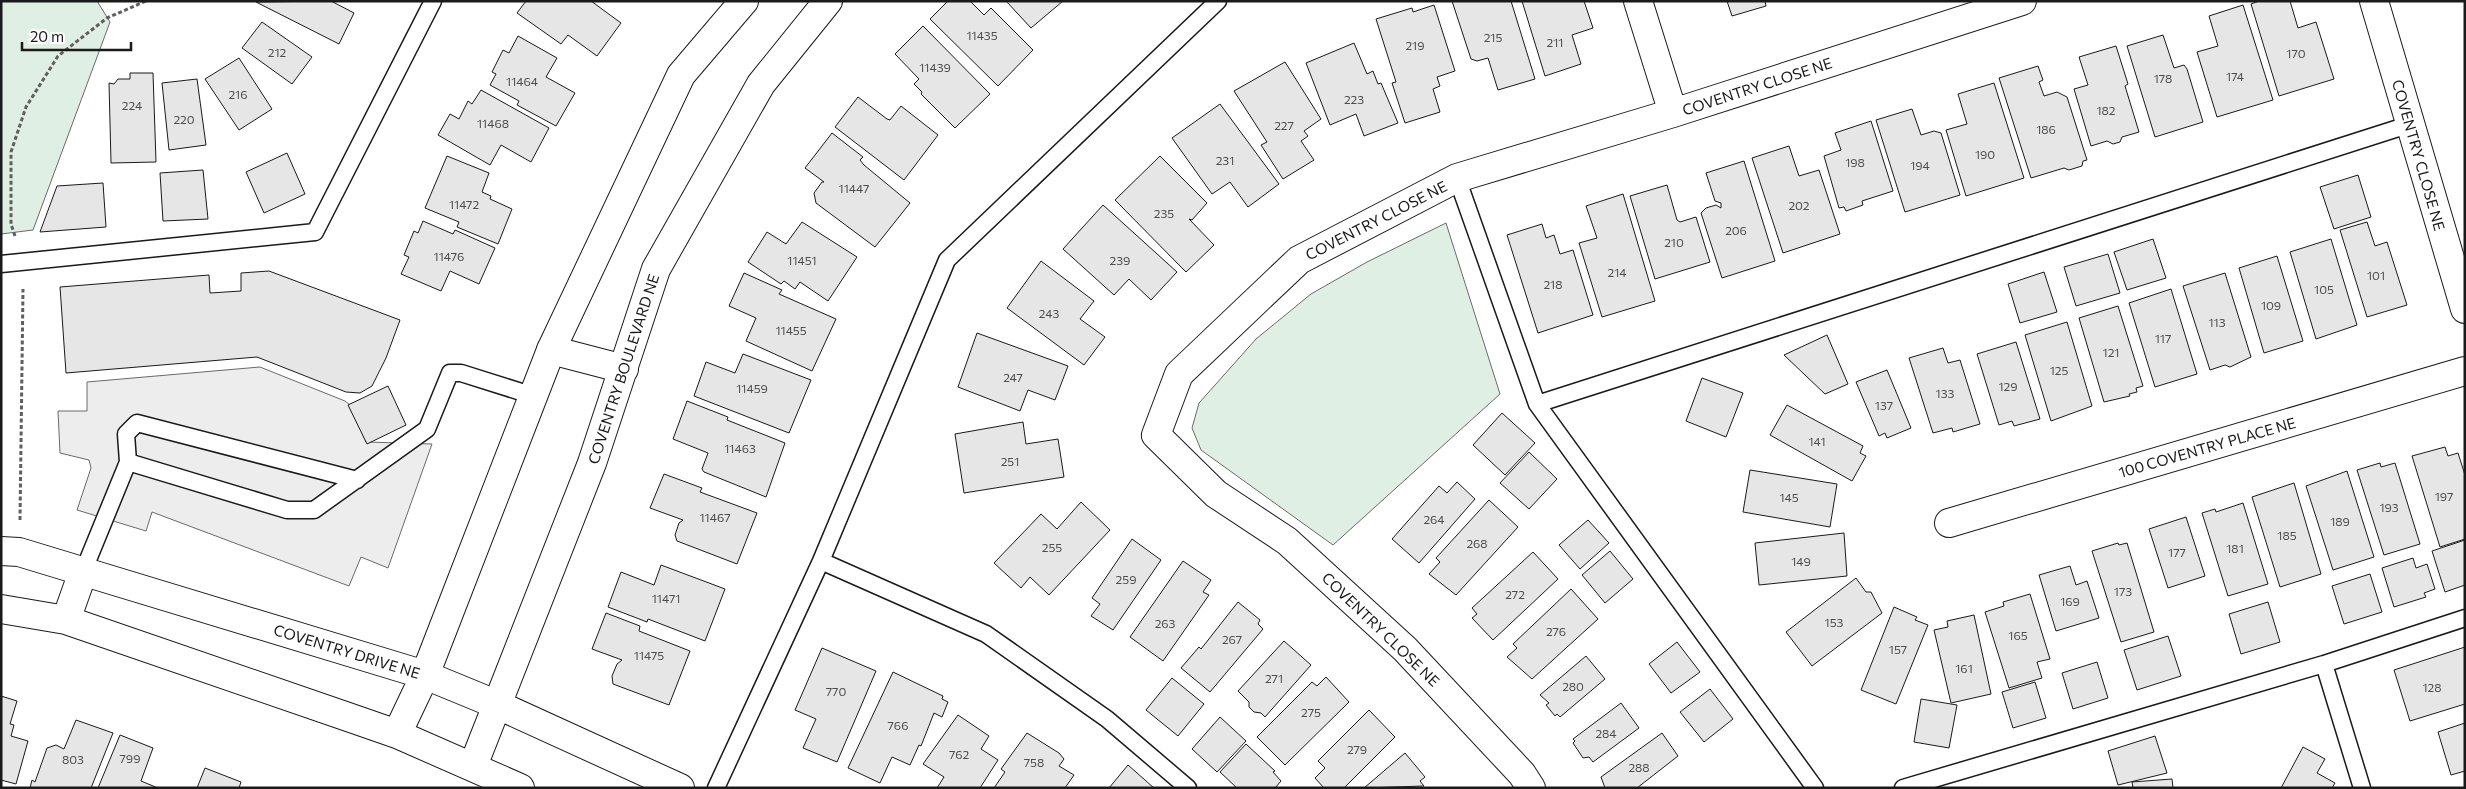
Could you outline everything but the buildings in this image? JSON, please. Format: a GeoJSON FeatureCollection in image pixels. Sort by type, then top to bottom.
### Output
{"type":"FeatureCollection","features":[{"type":"Feature","properties":{"kind":"street"},"geometry":{"type":"LineString","coordinates":[[397,734],[425,675],[551,350],[681,75],[744,1]]}},
{"type":"Feature","properties":{"kind":"street","name":"COVENTRY BOULEVARD NE"},"geometry":{"type":"LineString","coordinates":[[473,766],[592,463],[656,269],[761,84],[828,1]]}},
{"type":"Feature","properties":{"kind":"street"},"geometry":{"type":"LineString","coordinates":[[1638,1],[1673,113]]}},
{"type":"Feature","properties":{"kind":"street","name":"COVENTRY CLOSE NE"},"geometry":{"type":"LineString","coordinates":[[1531,788],[1522,774],[1405,649],[1287,541],[1216,494],[1156,435],[1179,374],[1299,260],[1457,178],[1673,113],[2022,1]]}},
{"type":"Feature","properties":{"kind":"street","name":"COVENTRY CLOSE NE"},"geometry":{"type":"LineString","coordinates":[[2374,1],[2465,310]]}},
{"type":"Feature","properties":{"kind":"street"},"geometry":{"type":"LineString","coordinates":[[551,350],[624,369]]}},
{"type":"Feature","properties":{"kind":"street","name":"100 COVENTRY PLACE NE"},"geometry":{"type":"LineString","coordinates":[[1949,523],[2465,371]]}},
{"type":"Feature","properties":{"kind":"street","name":"COVENTRY DRIVE NE"},"geometry":{"type":"LineString","coordinates":[[1,551],[20,552],[425,675],[498,705],[680,788]]}},
{"type":"Feature","properties":{"kind":"street"},"geometry":{"type":"LineString","coordinates":[[66,620],[83,572]]}},
{"type":"Feature","properties":{"kind":"street"},"geometry":{"type":"LineString","coordinates":[[1,609],[66,620],[397,734],[520,788]]}},
{"type":"Feature","properties":{"kind":"lane"},"geometry":{"type":"LineString","coordinates":[[1,264],[315,232],[434,1]]}},
{"type":"Feature","properties":{"kind":"lane"},"geometry":{"type":"LineString","coordinates":[[716,788],[821,562],[947,260],[1218,1]]}},
{"type":"Feature","properties":{"kind":"lane"},"geometry":{"type":"LineString","coordinates":[[1537,404],[2411,124]]}},
{"type":"Feature","properties":{"kind":"lane"},"geometry":{"type":"LineString","coordinates":[[1457,178],[1537,404],[1815,788]]}},
{"type":"Feature","properties":{"kind":"lane"},"geometry":{"type":"LineString","coordinates":[[128,462],[286,510],[314,510],[427,429],[450,373],[461,373],[534,396]]}},
{"type":"Feature","properties":{"kind":"lane"},"geometry":{"type":"LineString","coordinates":[[83,572],[128,462],[126,434],[137,423],[357,480]]}},
{"type":"Feature","properties":{"kind":"lane"},"geometry":{"type":"LineString","coordinates":[[821,562],[986,634],[1107,719],[1188,788]]}},
{"type":"Feature","properties":{"kind":"lane"},"geometry":{"type":"LineString","coordinates":[[1903,788],[2324,664],[2465,618]]}},
{"type":"Feature","properties":{"kind":"lane"},"geometry":{"type":"LineString","coordinates":[[2324,664],[2362,788]]}},
{"type":"Feature","properties":{"kind":"green space"},"geometry":{"type":"Polygon","coordinates":[[[1,1],[97,1],[110,22],[33,230],[1,234],[1,1]]]}},
{"type":"Feature","properties":{"kind":"green space"},"geometry":{"type":"Polygon","coordinates":[[[1446,223],[1500,394],[1333,545],[1201,450],[1192,428],[1199,403],[1256,339],[1311,294],[1367,262],[1446,223]]]}},
{"type":"Feature","properties":{"kind":"shaded area"},"geometry":{"type":"Polygon","coordinates":[[[260,367],[345,401],[350,405],[366,442],[432,444],[388,568],[361,557],[349,586],[152,512],[146,531],[77,510],[91,468],[89,460],[60,453],[58,411],[87,411],[87,382],[260,367]]]}}]}
